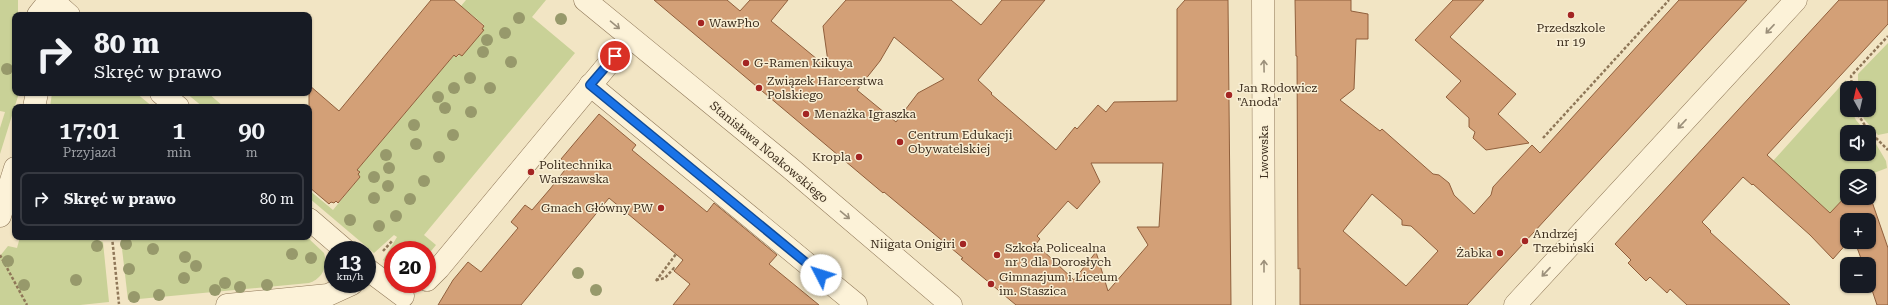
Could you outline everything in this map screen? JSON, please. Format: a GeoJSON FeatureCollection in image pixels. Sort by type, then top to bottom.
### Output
{"type":"FeatureCollection","features":[{"type":"Feature","properties":{"kind":"street"},"geometry":{"type":"LineString","coordinates":[[41,12],[51,0],[65,12]]}},
{"type":"Feature","properties":{"kind":"street","name":"Stanisława Noakowskiego"},"geometry":{"type":"LineString","coordinates":[[585,0],[789,168],[951,305]]}},
{"type":"Feature","properties":{"kind":"street","name":"Lwowska"},"geometry":{"type":"LineString","coordinates":[[1263,0],[1264,305]]}},
{"type":"Feature","properties":{"kind":"street"},"geometry":{"type":"LineString","coordinates":[[1515,305],[1796,0]]}},
{"type":"Feature","properties":{"kind":"street"},"geometry":{"type":"LineString","coordinates":[[436,271],[615,56]]}},
{"type":"Feature","properties":{"kind":"street"},"geometry":{"type":"LineString","coordinates":[[590,85],[856,304]]}},
{"type":"Feature","properties":{"kind":"street"},"geometry":{"type":"LineString","coordinates":[[165,96],[174,104]]}},
{"type":"Feature","properties":{"kind":"street"},"geometry":{"type":"LineString","coordinates":[[0,216],[12,178]]}},
{"type":"Feature","properties":{"kind":"street"},"geometry":{"type":"LineString","coordinates":[[312,222],[335,241]]}},
{"type":"Feature","properties":{"kind":"street"},"geometry":{"type":"LineString","coordinates":[[376,266],[405,300],[412,293]]}},
{"type":"Feature","properties":{"kind":"street"},"geometry":{"type":"LineString","coordinates":[[227,305],[321,300],[336,293]]}},
{"type":"Feature","properties":{"kind":"path"},"geometry":{"type":"LineString","coordinates":[[1543,138],[1669,0]]}},
{"type":"Feature","properties":{"kind":"path"},"geometry":{"type":"LineString","coordinates":[[1851,81],[1851,76],[1888,36]]}},
{"type":"Feature","properties":{"kind":"path"},"geometry":{"type":"LineString","coordinates":[[1860,117],[1868,130],[1888,150]]}},
{"type":"Feature","properties":{"kind":"path"},"geometry":{"type":"LineString","coordinates":[[112,240],[119,304]]}},
{"type":"Feature","properties":{"kind":"path"},"geometry":{"type":"LineString","coordinates":[[376,259],[393,240]]}},
{"type":"Feature","properties":{"kind":"path"},"geometry":{"type":"LineString","coordinates":[[676,254],[656,280],[665,278],[674,268],[676,269]]}},
{"type":"Feature","properties":{"kind":"path"},"geometry":{"type":"LineString","coordinates":[[0,255],[27,305]]}},
{"type":"Feature","properties":{"kind":"green space"},"geometry":{"type":"Polygon","coordinates":[[[0,0],[18,0],[18,12],[12,12],[12,96],[18,96],[16,104],[12,104],[12,115],[0,154],[0,128],[5,112],[0,111],[0,0]]]}},
{"type":"Feature","properties":{"kind":"green space"},"geometry":{"type":"Polygon","coordinates":[[[466,0],[546,0],[532,17],[575,53],[424,235],[431,241],[395,241],[397,237],[394,235],[387,241],[384,241],[384,244],[376,251],[376,241],[360,241],[312,201],[312,192],[333,210],[360,177],[358,174],[360,172],[357,170],[454,55],[457,57],[484,30],[482,29],[484,25],[461,6],[466,0]]]}},
{"type":"Feature","properties":{"kind":"green space"},"geometry":{"type":"Polygon","coordinates":[[[1888,43],[1888,133],[1878,135],[1876,133],[1876,125],[1869,125],[1864,119],[1863,117],[1876,117],[1876,81],[1858,81],[1858,74],[1888,43]]]}},
{"type":"Feature","properties":{"kind":"green space"},"geometry":{"type":"Polygon","coordinates":[[[1840,87],[1840,117],[1854,117],[1860,125],[1840,125],[1840,161],[1876,161],[1876,144],[1886,161],[1887,168],[1876,172],[1876,169],[1840,169],[1840,202],[1830,213],[1773,161],[1840,87]]]}},
{"type":"Feature","properties":{"kind":"green space"},"geometry":{"type":"Polygon","coordinates":[[[52,96],[140,96],[149,104],[50,104],[52,96]]]}},
{"type":"Feature","properties":{"kind":"green space"},"geometry":{"type":"Polygon","coordinates":[[[190,96],[211,96],[221,104],[199,104],[190,96]]]}},
{"type":"Feature","properties":{"kind":"green space"},"geometry":{"type":"Polygon","coordinates":[[[19,240],[97,240],[103,242],[109,302],[80,305],[0,305],[0,256],[8,246],[17,248],[19,240]]]}},
{"type":"Feature","properties":{"kind":"green space"},"geometry":{"type":"Polygon","coordinates":[[[121,240],[310,240],[324,253],[324,269],[318,278],[309,283],[128,300],[121,240]]]}},
{"type":"Feature","properties":{"kind":"building"},"geometry":{"type":"Polygon","coordinates":[[[431,0],[454,0],[484,26],[482,29],[484,30],[462,56],[459,54],[456,57],[454,55],[357,170],[360,172],[358,174],[360,177],[338,203],[336,201],[329,204],[312,190],[312,104],[309,104],[309,96],[312,96],[312,88],[339,111],[431,0]]]}},
{"type":"Feature","properties":{"kind":"building"},"geometry":{"type":"Polygon","coordinates":[[[654,0],[727,0],[740,11],[750,0],[788,0],[771,21],[829,69],[823,26],[846,0],[951,0],[981,25],[1002,0],[1045,0],[978,80],[992,93],[991,94],[1056,150],[1075,127],[1077,129],[1098,105],[1106,112],[1114,102],[1177,101],[1177,9],[1185,0],[1228,0],[1231,305],[1016,305],[961,259],[963,258],[884,192],[883,193],[654,0]],[[894,37],[880,61],[857,90],[896,122],[918,93],[944,79],[894,37]],[[1091,163],[1100,182],[1077,209],[1068,201],[1037,236],[1040,239],[1036,244],[1074,280],[1096,252],[1108,291],[1148,245],[1137,227],[1159,227],[1163,163],[1091,163]]]}},
{"type":"Feature","properties":{"kind":"building"},"geometry":{"type":"Polygon","coordinates":[[[1295,0],[1351,0],[1351,11],[1368,14],[1368,39],[1356,39],[1354,89],[1340,100],[1380,131],[1382,129],[1433,174],[1439,175],[1449,183],[1454,195],[1474,214],[1491,195],[1493,187],[1532,145],[1540,153],[1679,0],[1747,0],[1467,305],[1300,305],[1300,268],[1298,269],[1295,0]],[[1372,194],[1343,231],[1406,286],[1438,251],[1411,226],[1402,225],[1402,220],[1372,194]]]}},
{"type":"Feature","properties":{"kind":"building"},"geometry":{"type":"Polygon","coordinates":[[[1453,0],[1484,0],[1450,37],[1516,94],[1498,114],[1529,143],[1486,150],[1473,138],[1475,132],[1469,127],[1469,118],[1446,97],[1461,81],[1415,40],[1453,0]]]}},
{"type":"Feature","properties":{"kind":"building"},"geometry":{"type":"Polygon","coordinates":[[[1839,0],[1888,0],[1888,24],[1767,155],[1830,213],[1840,202],[1840,205],[1873,205],[1876,213],[1840,213],[1840,249],[1842,249],[1833,259],[1810,235],[1753,184],[1752,185],[1743,177],[1702,222],[1711,231],[1710,232],[1790,305],[1687,305],[1670,289],[1667,293],[1650,277],[1646,281],[1628,263],[1631,260],[1615,244],[1839,0]]]}},
{"type":"Feature","properties":{"kind":"building","name":"Gmach Główny PW"},"geometry":{"type":"Polygon","coordinates":[[[599,114],[636,145],[632,150],[707,212],[714,203],[777,255],[769,264],[819,305],[673,305],[690,284],[674,271],[683,260],[609,198],[521,305],[438,305],[453,280],[468,262],[481,272],[518,228],[511,222],[525,205],[532,210],[568,166],[561,159],[599,114]]]}},
{"type":"Feature","properties":{"kind":"building"},"geometry":{"type":"Polygon","coordinates":[[[1876,213],[1888,248],[1888,305],[1877,305],[1873,293],[1876,293],[1876,257],[1860,257],[1858,249],[1876,249],[1876,213]]]}},
{"type":"Feature","properties":{"kind":"place","name":"Przedszkole nr 19"},"geometry":{"type":"Point","coordinates":[1571,15]}},
{"type":"Feature","properties":{"kind":"place","name":"WawPho"},"geometry":{"type":"Point","coordinates":[701,23]}},
{"type":"Feature","properties":{"kind":"place","name":"G-Ramen Kikuya"},"geometry":{"type":"Point","coordinates":[746,63]}},
{"type":"Feature","properties":{"kind":"place","name":"Związek Harcerstwa Polskiego"},"geometry":{"type":"Point","coordinates":[759,88]}},
{"type":"Feature","properties":{"kind":"place","name":"Jan Rodowicz \"Anoda\""},"geometry":{"type":"Point","coordinates":[1229,95]}},
{"type":"Feature","properties":{"kind":"place","name":"Menażka Igraszka"},"geometry":{"type":"Point","coordinates":[806,114]}},
{"type":"Feature","properties":{"kind":"place","name":"Centrum Edukacji Obywatelskiej"},"geometry":{"type":"Point","coordinates":[900,142]}},
{"type":"Feature","properties":{"kind":"place","name":"Kropla"},"geometry":{"type":"Point","coordinates":[859,157]}},
{"type":"Feature","properties":{"kind":"place","name":"Politechnika Warszawska"},"geometry":{"type":"Point","coordinates":[531,172]}},
{"type":"Feature","properties":{"kind":"place","name":"Gmach Główny PW"},"geometry":{"type":"Point","coordinates":[661,208]}},
{"type":"Feature","properties":{"kind":"place","name":"Andrzej Trzebiński"},"geometry":{"type":"Point","coordinates":[1525,241]}},
{"type":"Feature","properties":{"kind":"place","name":"Niigata Onigiri"},"geometry":{"type":"Point","coordinates":[963,244]}},
{"type":"Feature","properties":{"kind":"place","name":"Żabka"},"geometry":{"type":"Point","coordinates":[1500,253]}},
{"type":"Feature","properties":{"kind":"place","name":"Szkoła Policealna nr 3 dla Dorosłych"},"geometry":{"type":"Point","coordinates":[997,255]}},
{"type":"Feature","properties":{"kind":"place","name":"Gimnazjum i Liceum im. Staszica"},"geometry":{"type":"Point","coordinates":[991,284]}},
{"type":"Feature","properties":{"kind":"route"},"geometry":{"type":"LineString","coordinates":[[615,56],[590,85],[821,275]]}}]}
